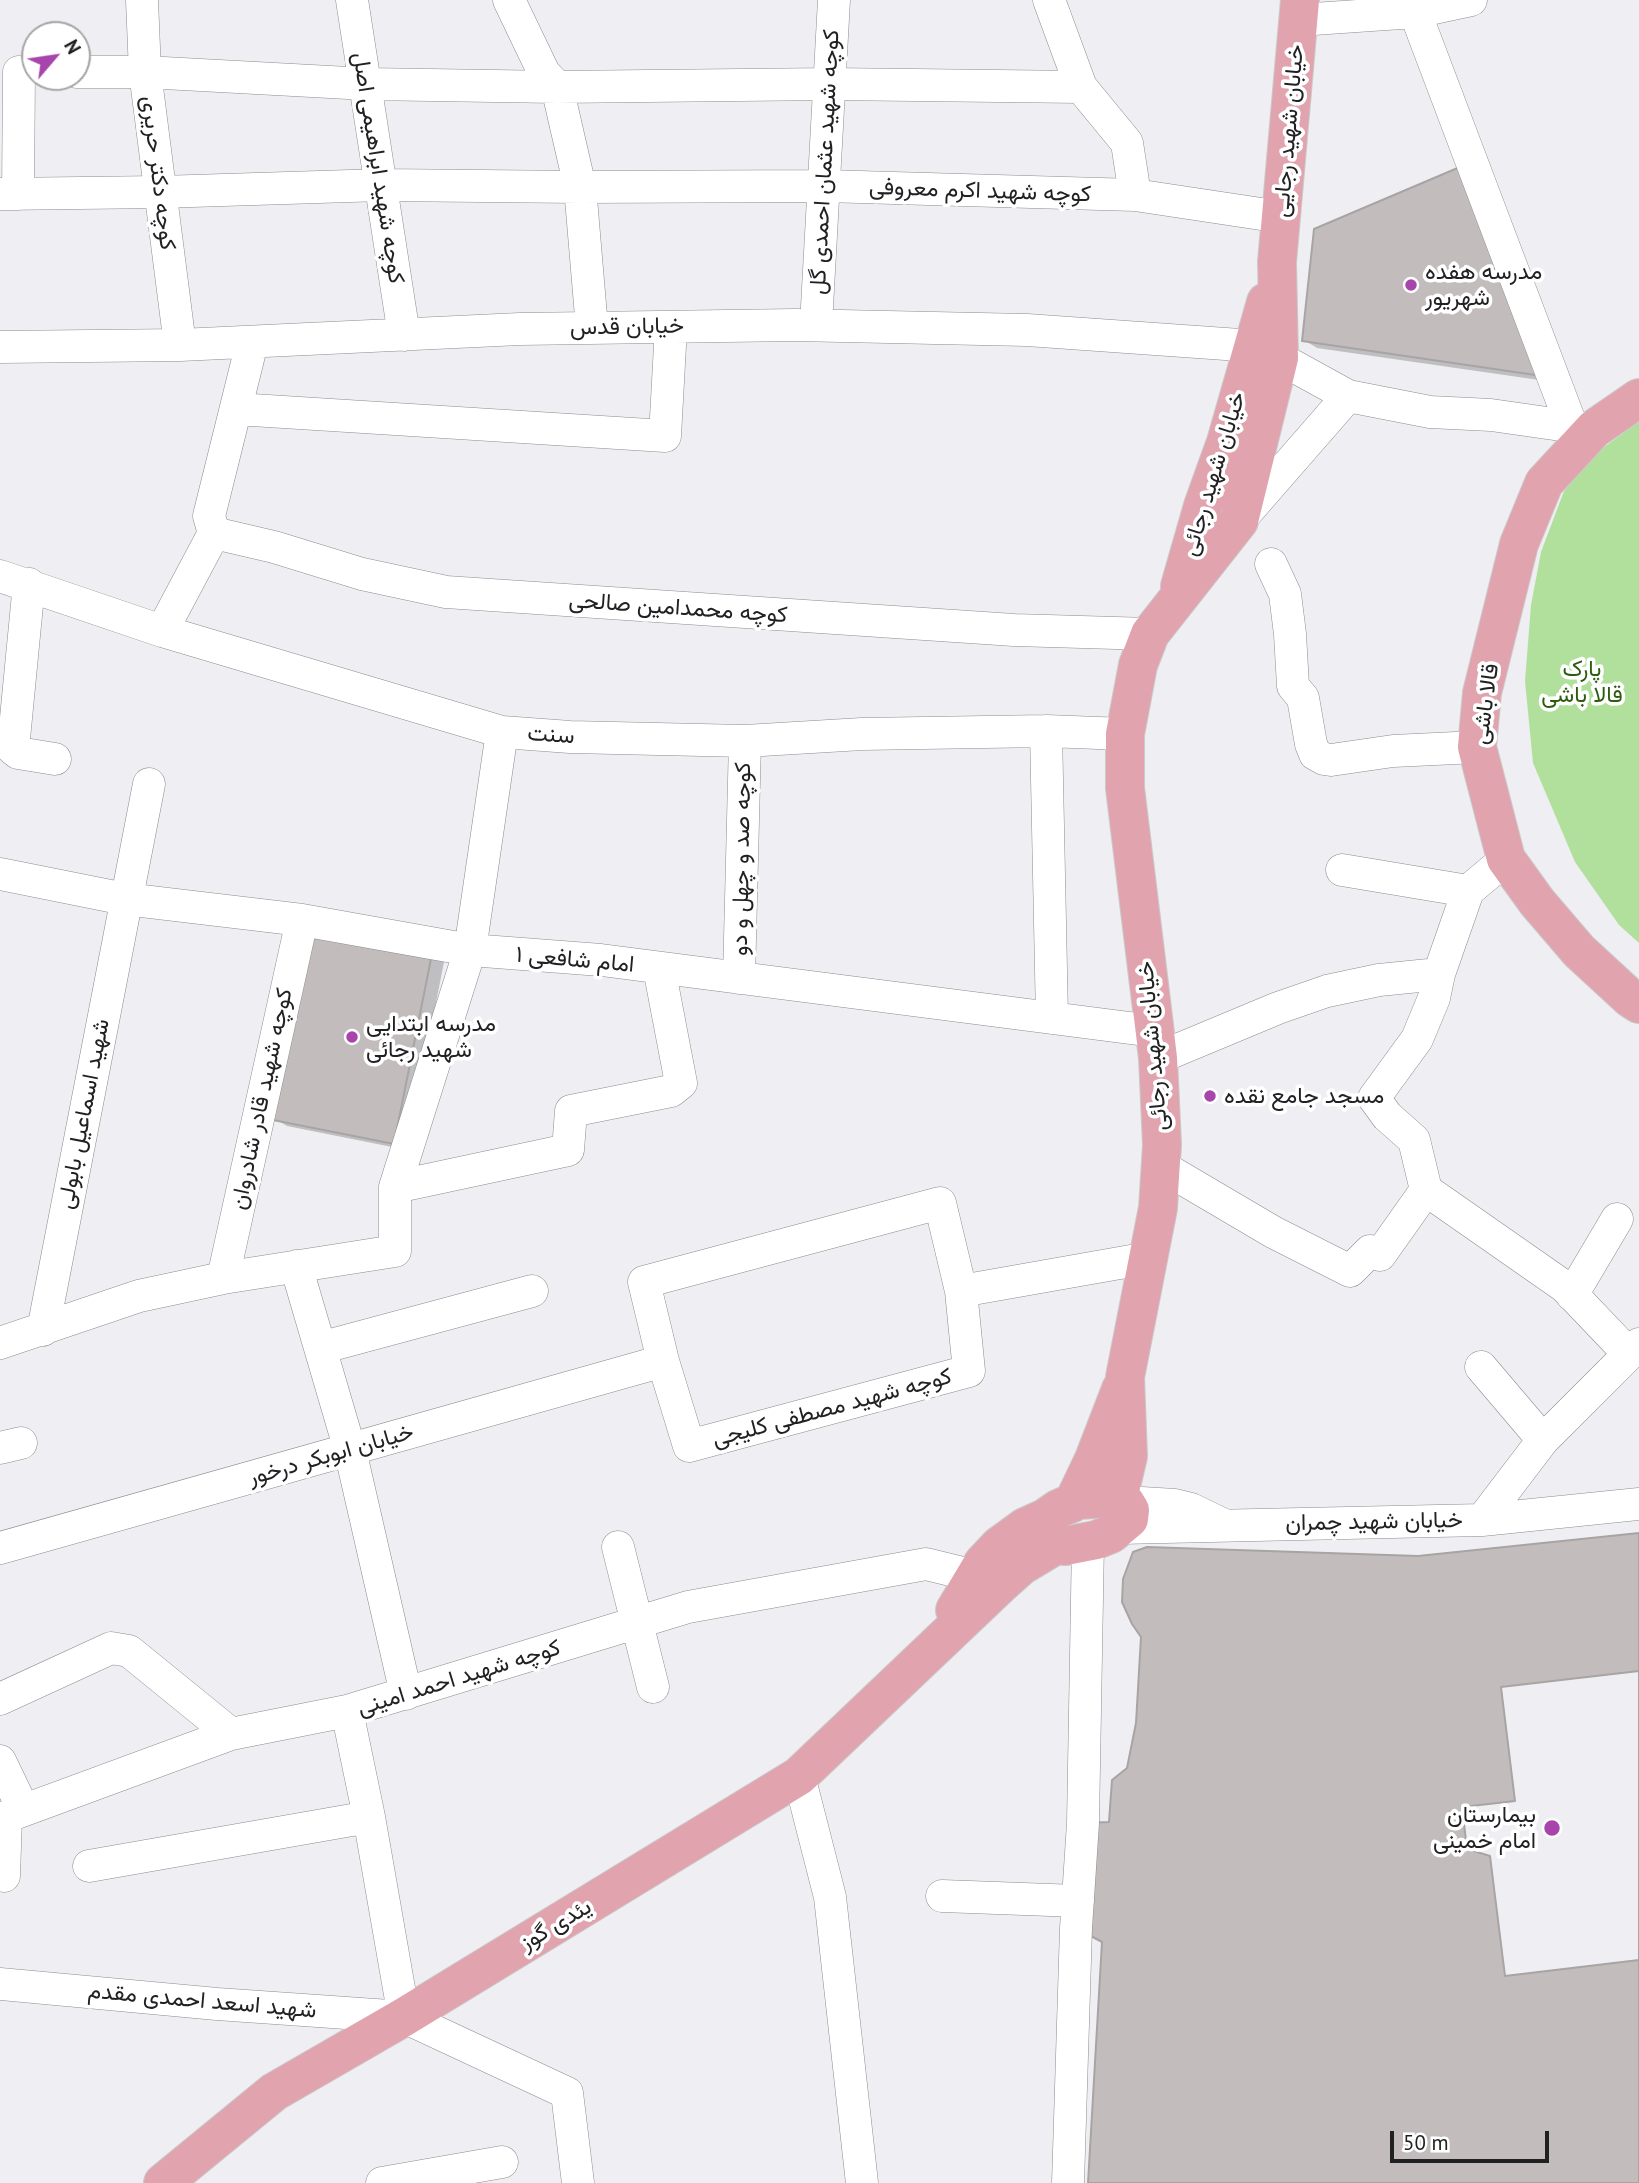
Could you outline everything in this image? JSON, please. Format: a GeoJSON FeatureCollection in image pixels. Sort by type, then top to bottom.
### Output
{"type":"FeatureCollection","features":[{"type":"Feature","properties":{"kind":"main road","name":"خیابان شهید رجایی"},"geometry":{"type":"LineString","coordinates":[[1266,352],[1277,262],[1299,10]]}},
{"type":"Feature","properties":{"kind":"main road","name":"خیابان شهید رجائی"},"geometry":{"type":"LineString","coordinates":[[1176,601],[1203,506],[1226,442],[1266,352]]}},
{"type":"Feature","properties":{"kind":"main road","name":"خیابان شهید رجائی"},"geometry":{"type":"LineString","coordinates":[[1089,1520],[1128,1456],[1125,1377],[1158,1208],[1162,1145],[1155,1044],[1125,788],[1125,734],[1138,665],[1150,634],[1239,521],[1266,352]]}},
{"type":"Feature","properties":{"kind":"main road","name":"قالا باشی"},"geometry":{"type":"LineString","coordinates":[[1639,398],[1583,428],[1544,483],[1519,544],[1482,693],[1477,747],[1506,859],[1537,902],[1579,951],[1639,1004]]}},
{"type":"Feature","properties":{"kind":"main road"},"geometry":{"type":"LineString","coordinates":[[1203,506],[1217,517],[1239,521]]}},
{"type":"Feature","properties":{"kind":"main road"},"geometry":{"type":"LineString","coordinates":[[934,1648],[983,1563],[999,1546],[1025,1527],[1089,1520]]}},
{"type":"Feature","properties":{"kind":"main road","name":"یئدی گوز"},"geometry":{"type":"LineString","coordinates":[[163,2183],[274,2092],[404,2017],[799,1776],[1021,1566],[1089,1520]]}},
{"type":"Feature","properties":{"kind":"street","name":"کوچه دکتر حریری"},"geometry":{"type":"LineString","coordinates":[[142,0],[145,72],[180,345]]}},
{"type":"Feature","properties":{"kind":"street","name":"کوچه شهید ابراهیمی اصل"},"geometry":{"type":"LineString","coordinates":[[352,0],[404,335]]}},
{"type":"Feature","properties":{"kind":"street"},"geometry":{"type":"LineString","coordinates":[[509,0],[544,73],[557,87],[580,187],[592,328]]}},
{"type":"Feature","properties":{"kind":"street","name":"کوچه شهید عثمان احمدی گل"},"geometry":{"type":"LineString","coordinates":[[816,325],[834,0]]}},
{"type":"Feature","properties":{"kind":"street"},"geometry":{"type":"LineString","coordinates":[[1049,0],[1081,87],[1127,143],[1135,195]]}},
{"type":"Feature","properties":{"kind":"street"},"geometry":{"type":"LineString","coordinates":[[1299,10],[1415,12],[1471,0]]}},
{"type":"Feature","properties":{"kind":"street"},"geometry":{"type":"LineString","coordinates":[[1415,12],[1583,428]]}},
{"type":"Feature","properties":{"kind":"street"},"geometry":{"type":"LineString","coordinates":[[9,194],[18,72]]}},
{"type":"Feature","properties":{"kind":"street"},"geometry":{"type":"LineString","coordinates":[[91,72],[145,72],[367,85],[557,87],[830,84],[1081,87]]}},
{"type":"Feature","properties":{"kind":"street","name":"کوچه شهید اکرم معروفی"},"geometry":{"type":"LineString","coordinates":[[9,194],[382,185],[825,186],[1135,195],[1280,217]]}},
{"type":"Feature","properties":{"kind":"street","name":"خیابان قدس"},"geometry":{"type":"LineString","coordinates":[[0,348],[180,345],[592,328],[816,325],[1027,330],[1266,352]]}},
{"type":"Feature","properties":{"kind":"street"},"geometry":{"type":"LineString","coordinates":[[236,409],[665,436],[671,327]]}},
{"type":"Feature","properties":{"kind":"street"},"geometry":{"type":"LineString","coordinates":[[162,631],[214,533],[209,516],[252,342]]}},
{"type":"Feature","properties":{"kind":"street"},"geometry":{"type":"LineString","coordinates":[[1266,352],[1348,396],[1430,412],[1491,415],[1583,428]]}},
{"type":"Feature","properties":{"kind":"street"},"geometry":{"type":"LineString","coordinates":[[1239,521],[1348,396]]}},
{"type":"Feature","properties":{"kind":"street","name":"کوچه محمدامین صالحی"},"geometry":{"type":"LineString","coordinates":[[214,533],[274,547],[362,574],[446,592],[1014,630],[1150,634]]}},
{"type":"Feature","properties":{"kind":"street"},"geometry":{"type":"LineString","coordinates":[[1271,564],[1285,594],[1293,686],[1303,698],[1315,754],[1331,760],[1393,751],[1477,747]]}},
{"type":"Feature","properties":{"kind":"street"},"geometry":{"type":"LineString","coordinates":[[14,580],[13,749],[18,753],[55,759]]}},
{"type":"Feature","properties":{"kind":"street","name":"سنت"},"geometry":{"type":"LineString","coordinates":[[14,580],[162,631],[502,732],[570,737],[745,741],[862,734],[1045,731],[1125,734]]}},
{"type":"Feature","properties":{"kind":"street"},"geometry":{"type":"LineString","coordinates":[[1045,731],[1052,1018]]}},
{"type":"Feature","properties":{"kind":"street"},"geometry":{"type":"LineString","coordinates":[[0,1343],[139,1296],[223,1278],[395,1251],[395,1187],[470,950],[502,732]]}},
{"type":"Feature","properties":{"kind":"street","name":"کوچه صد و چهل و دو"},"geometry":{"type":"LineString","coordinates":[[740,978],[745,741]]}},
{"type":"Feature","properties":{"kind":"street","name":"شهید اسماعیل بابولی"},"geometry":{"type":"LineString","coordinates":[[43,1330],[149,784]]}},
{"type":"Feature","properties":{"kind":"street"},"geometry":{"type":"LineString","coordinates":[[1482,1520],[1543,1440],[1633,1349],[1572,1295],[1426,1190],[1413,1140],[1387,1116],[1374,1098],[1417,1039],[1434,998],[1439,974],[1468,891],[1506,859]]}},
{"type":"Feature","properties":{"kind":"street"},"geometry":{"type":"LineString","coordinates":[[1342,870],[1468,891]]}},
{"type":"Feature","properties":{"kind":"street","name":"امام شافعی ۱"},"geometry":{"type":"LineString","coordinates":[[0,874],[125,898],[302,920],[470,950],[601,960],[1052,1018],[1155,1044]]}},
{"type":"Feature","properties":{"kind":"street","name":"کوچه شهید قادر شادروان"},"geometry":{"type":"LineString","coordinates":[[223,1278],[302,920]]}},
{"type":"Feature","properties":{"kind":"street"},"geometry":{"type":"LineString","coordinates":[[395,1187],[568,1150],[571,1111],[671,1091],[681,1083],[659,968]]}},
{"type":"Feature","properties":{"kind":"street"},"geometry":{"type":"LineString","coordinates":[[1155,1044],[1327,991],[1379,980],[1439,974]]}},
{"type":"Feature","properties":{"kind":"street"},"geometry":{"type":"LineString","coordinates":[[1161,1166],[1273,1232],[1350,1271],[1370,1251],[1380,1255],[1426,1190]]}},
{"type":"Feature","properties":{"kind":"street","name":"کوچه شهید مصطفی کلیجی"},"geometry":{"type":"LineString","coordinates":[[940,1203],[961,1291],[969,1371],[689,1446],[663,1361],[644,1282],[940,1203]]}},
{"type":"Feature","properties":{"kind":"street"},"geometry":{"type":"LineString","coordinates":[[1572,1295],[1618,1219]]}},
{"type":"Feature","properties":{"kind":"street"},"geometry":{"type":"LineString","coordinates":[[961,1291],[1148,1258]]}},
{"type":"Feature","properties":{"kind":"street"},"geometry":{"type":"LineString","coordinates":[[296,1266],[350,1450],[406,1694]]}},
{"type":"Feature","properties":{"kind":"street"},"geometry":{"type":"LineString","coordinates":[[320,1348],[532,1291]]}},
{"type":"Feature","properties":{"kind":"street","name":"خیابان ابوبکر درخور"},"geometry":{"type":"LineString","coordinates":[[0,1548],[663,1361]]}},
{"type":"Feature","properties":{"kind":"street"},"geometry":{"type":"LineString","coordinates":[[1481,1367],[1543,1440]]}},
{"type":"Feature","properties":{"kind":"street","name":"خیابان شهید چمران"},"geometry":{"type":"LineString","coordinates":[[1089,1520],[1198,1528],[1223,1525],[1482,1520],[1635,1506]]}},
{"type":"Feature","properties":{"kind":"street"},"geometry":{"type":"LineString","coordinates":[[1068,2183],[1083,1823],[1089,1520]]}},
{"type":"Feature","properties":{"kind":"street"},"geometry":{"type":"LineString","coordinates":[[618,1547],[653,1687]]}},
{"type":"Feature","properties":{"kind":"street","name":"کوچه شهید احمد امینی"},"geometry":{"type":"LineString","coordinates":[[10,1815],[231,1734],[347,1712],[688,1607],[926,1564],[975,1576]]}},
{"type":"Feature","properties":{"kind":"street"},"geometry":{"type":"LineString","coordinates":[[0,1699],[111,1648],[129,1651],[231,1734]]}},
{"type":"Feature","properties":{"kind":"street"},"geometry":{"type":"LineString","coordinates":[[347,1712],[369,1817],[404,2017],[567,2093],[578,2183]]}},
{"type":"Feature","properties":{"kind":"street"},"geometry":{"type":"LineString","coordinates":[[0,1761],[10,1815],[4,1877]]}},
{"type":"Feature","properties":{"kind":"street"},"geometry":{"type":"LineString","coordinates":[[799,1776],[830,1897],[862,2183]]}},
{"type":"Feature","properties":{"kind":"street"},"geometry":{"type":"LineString","coordinates":[[89,1866],[369,1817]]}},
{"type":"Feature","properties":{"kind":"street"},"geometry":{"type":"LineString","coordinates":[[942,1896],[1078,1901]]}},
{"type":"Feature","properties":{"kind":"street","name":"شهید اسعد احمدی مقدم"},"geometry":{"type":"LineString","coordinates":[[0,1984],[217,2004],[404,2017]]}},
{"type":"Feature","properties":{"kind":"street"},"geometry":{"type":"LineString","coordinates":[[382,2183],[502,2162]]}},
{"type":"Feature","properties":{"kind":"green space","name":"پارک قالا باشی"},"geometry":{"type":"Polygon","coordinates":[[[1639,421],[1639,943],[1619,925],[1575,862],[1533,763],[1525,681],[1531,605],[1541,552],[1564,491],[1595,454],[1639,421]]]}},
{"type":"Feature","properties":{"kind":"building","name":"مدرسه هفده شهریور"},"geometry":{"type":"Polygon","coordinates":[[[1467,164],[1549,377],[1302,341],[1314,229],[1467,164]]]}},
{"type":"Feature","properties":{"kind":"building","name":"مدرسه ابتدایی شهید رجائی"},"geometry":{"type":"Polygon","coordinates":[[[311,929],[432,954],[394,1144],[273,1120],[311,929]]]}},
{"type":"Feature","properties":{"kind":"building","name":"بیمارستان امام خمینی"},"geometry":{"type":"Polygon","coordinates":[[[1639,1533],[1639,2183],[1088,2183],[1102,1942],[1076,1928],[1083,1823],[1109,1822],[1112,1780],[1127,1768],[1136,1723],[1141,1637],[1122,1602],[1123,1579],[1133,1552],[1147,1547],[1418,1556],[1639,1533]]]}},
{"type":"Feature","properties":{"kind":"building","name":"بیمارستان امام خمینی"},"geometry":{"type":"Polygon","coordinates":[[[1639,1671],[1639,1960],[1505,1976],[1490,1856],[1467,1849],[1462,1807],[1515,1801],[1501,1687],[1639,1671]]]}},
{"type":"Feature","properties":{"kind":"place","name":"مدرسه هفده شهریور"},"geometry":{"type":"Point","coordinates":[1411,285]}},
{"type":"Feature","properties":{"kind":"place","name":"مدرسه ابتدایی شهید رجائی"},"geometry":{"type":"Point","coordinates":[352,1037]}},
{"type":"Feature","properties":{"kind":"place","name":"مسجد جامع نقده"},"geometry":{"type":"Point","coordinates":[1210,1096]}},
{"type":"Feature","properties":{"kind":"place","name":"بیمارستان امام خمینی"},"geometry":{"type":"Point","coordinates":[1552,1828]}}]}
